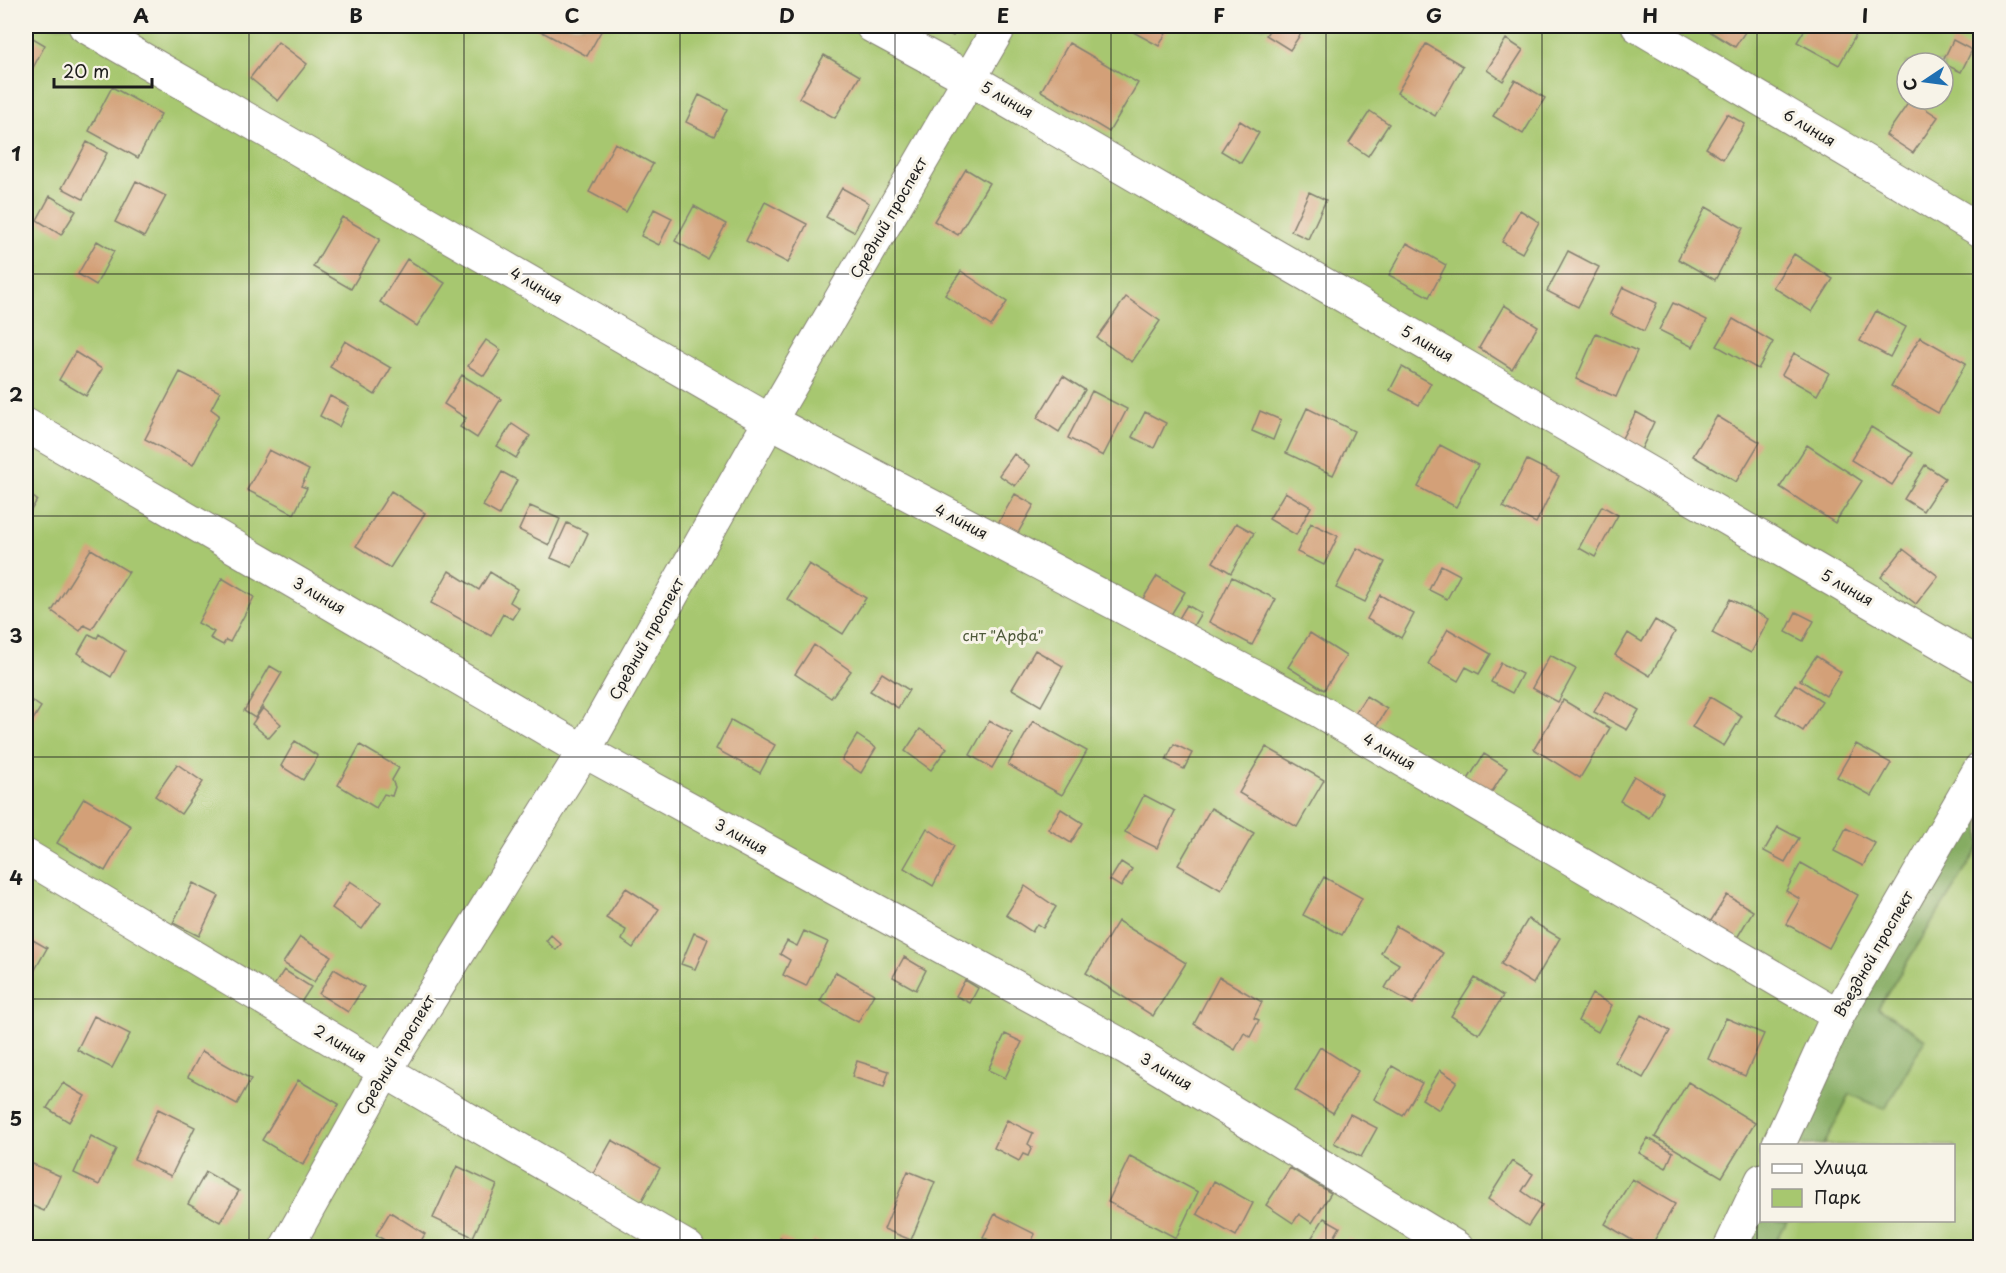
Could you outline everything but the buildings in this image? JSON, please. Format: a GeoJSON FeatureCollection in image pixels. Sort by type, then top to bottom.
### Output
{"type":"FeatureCollection","features":[{"type":"Feature","properties":{"kind":"street","name":"4 линия"},"geometry":{"type":"LineString","coordinates":[[85,26],[770,421],[1316,709],[1839,1016]]}},
{"type":"Feature","properties":{"kind":"street","name":"5 линия"},"geometry":{"type":"LineString","coordinates":[[872,26],[970,79],[1980,665]]}},
{"type":"Feature","properties":{"kind":"street","name":"Средний проспект"},"geometry":{"type":"LineString","coordinates":[[286,1248],[385,1071],[584,751],[770,421],[1000,26]]}},
{"type":"Feature","properties":{"kind":"street","name":"6 линия"},"geometry":{"type":"LineString","coordinates":[[1638,26],[1980,230]]}},
{"type":"Feature","properties":{"kind":"street","name":"3 линия"},"geometry":{"type":"LineString","coordinates":[[26,425],[584,751],[1125,1047],[1457,1248]]}},
{"type":"Feature","properties":{"kind":"street","name":"Въездной проспект"},"geometry":{"type":"LineString","coordinates":[[1779,1144],[1839,1016],[1980,769]]}},
{"type":"Feature","properties":{"kind":"street","name":"2 линия"},"geometry":{"type":"LineString","coordinates":[[26,856],[385,1071],[688,1248]]}},
{"type":"Feature","properties":{"kind":"street"},"geometry":{"type":"LineString","coordinates":[[1730,1248],[1760,1182]]}},
{"type":"Feature","properties":{"kind":"green space","name":"снт \"Арфа\""},"geometry":{"type":"Polygon","coordinates":[[[26,26],[1980,26],[1980,769],[1781,1144],[1760,1144],[1760,1186],[1731,1247],[1650,1247],[1674,1204],[1632,1179],[1605,1224],[1645,1247],[26,1247],[26,26]]]}},
{"type":"Feature","properties":{"kind":"green space"},"geometry":{"type":"Polygon","coordinates":[[[1980,769],[1980,846],[1878,1008],[1925,1039],[1885,1109],[1850,1094],[1825,1144],[1781,1144],[1980,769]]]}},
{"type":"Feature","properties":{"kind":"green space"},"geometry":{"type":"Polygon","coordinates":[[[1980,846],[1980,1247],[1773,1248],[1786,1222],[1955,1222],[1955,1144],[1825,1144],[1850,1094],[1885,1109],[1925,1039],[1878,1008],[1980,846]]]}},
{"type":"Feature","properties":{"kind":"green space"},"geometry":{"type":"Polygon","coordinates":[[[1760,1186],[1760,1222],[1786,1222],[1773,1247],[1731,1248],[1760,1186]]]}}]}
